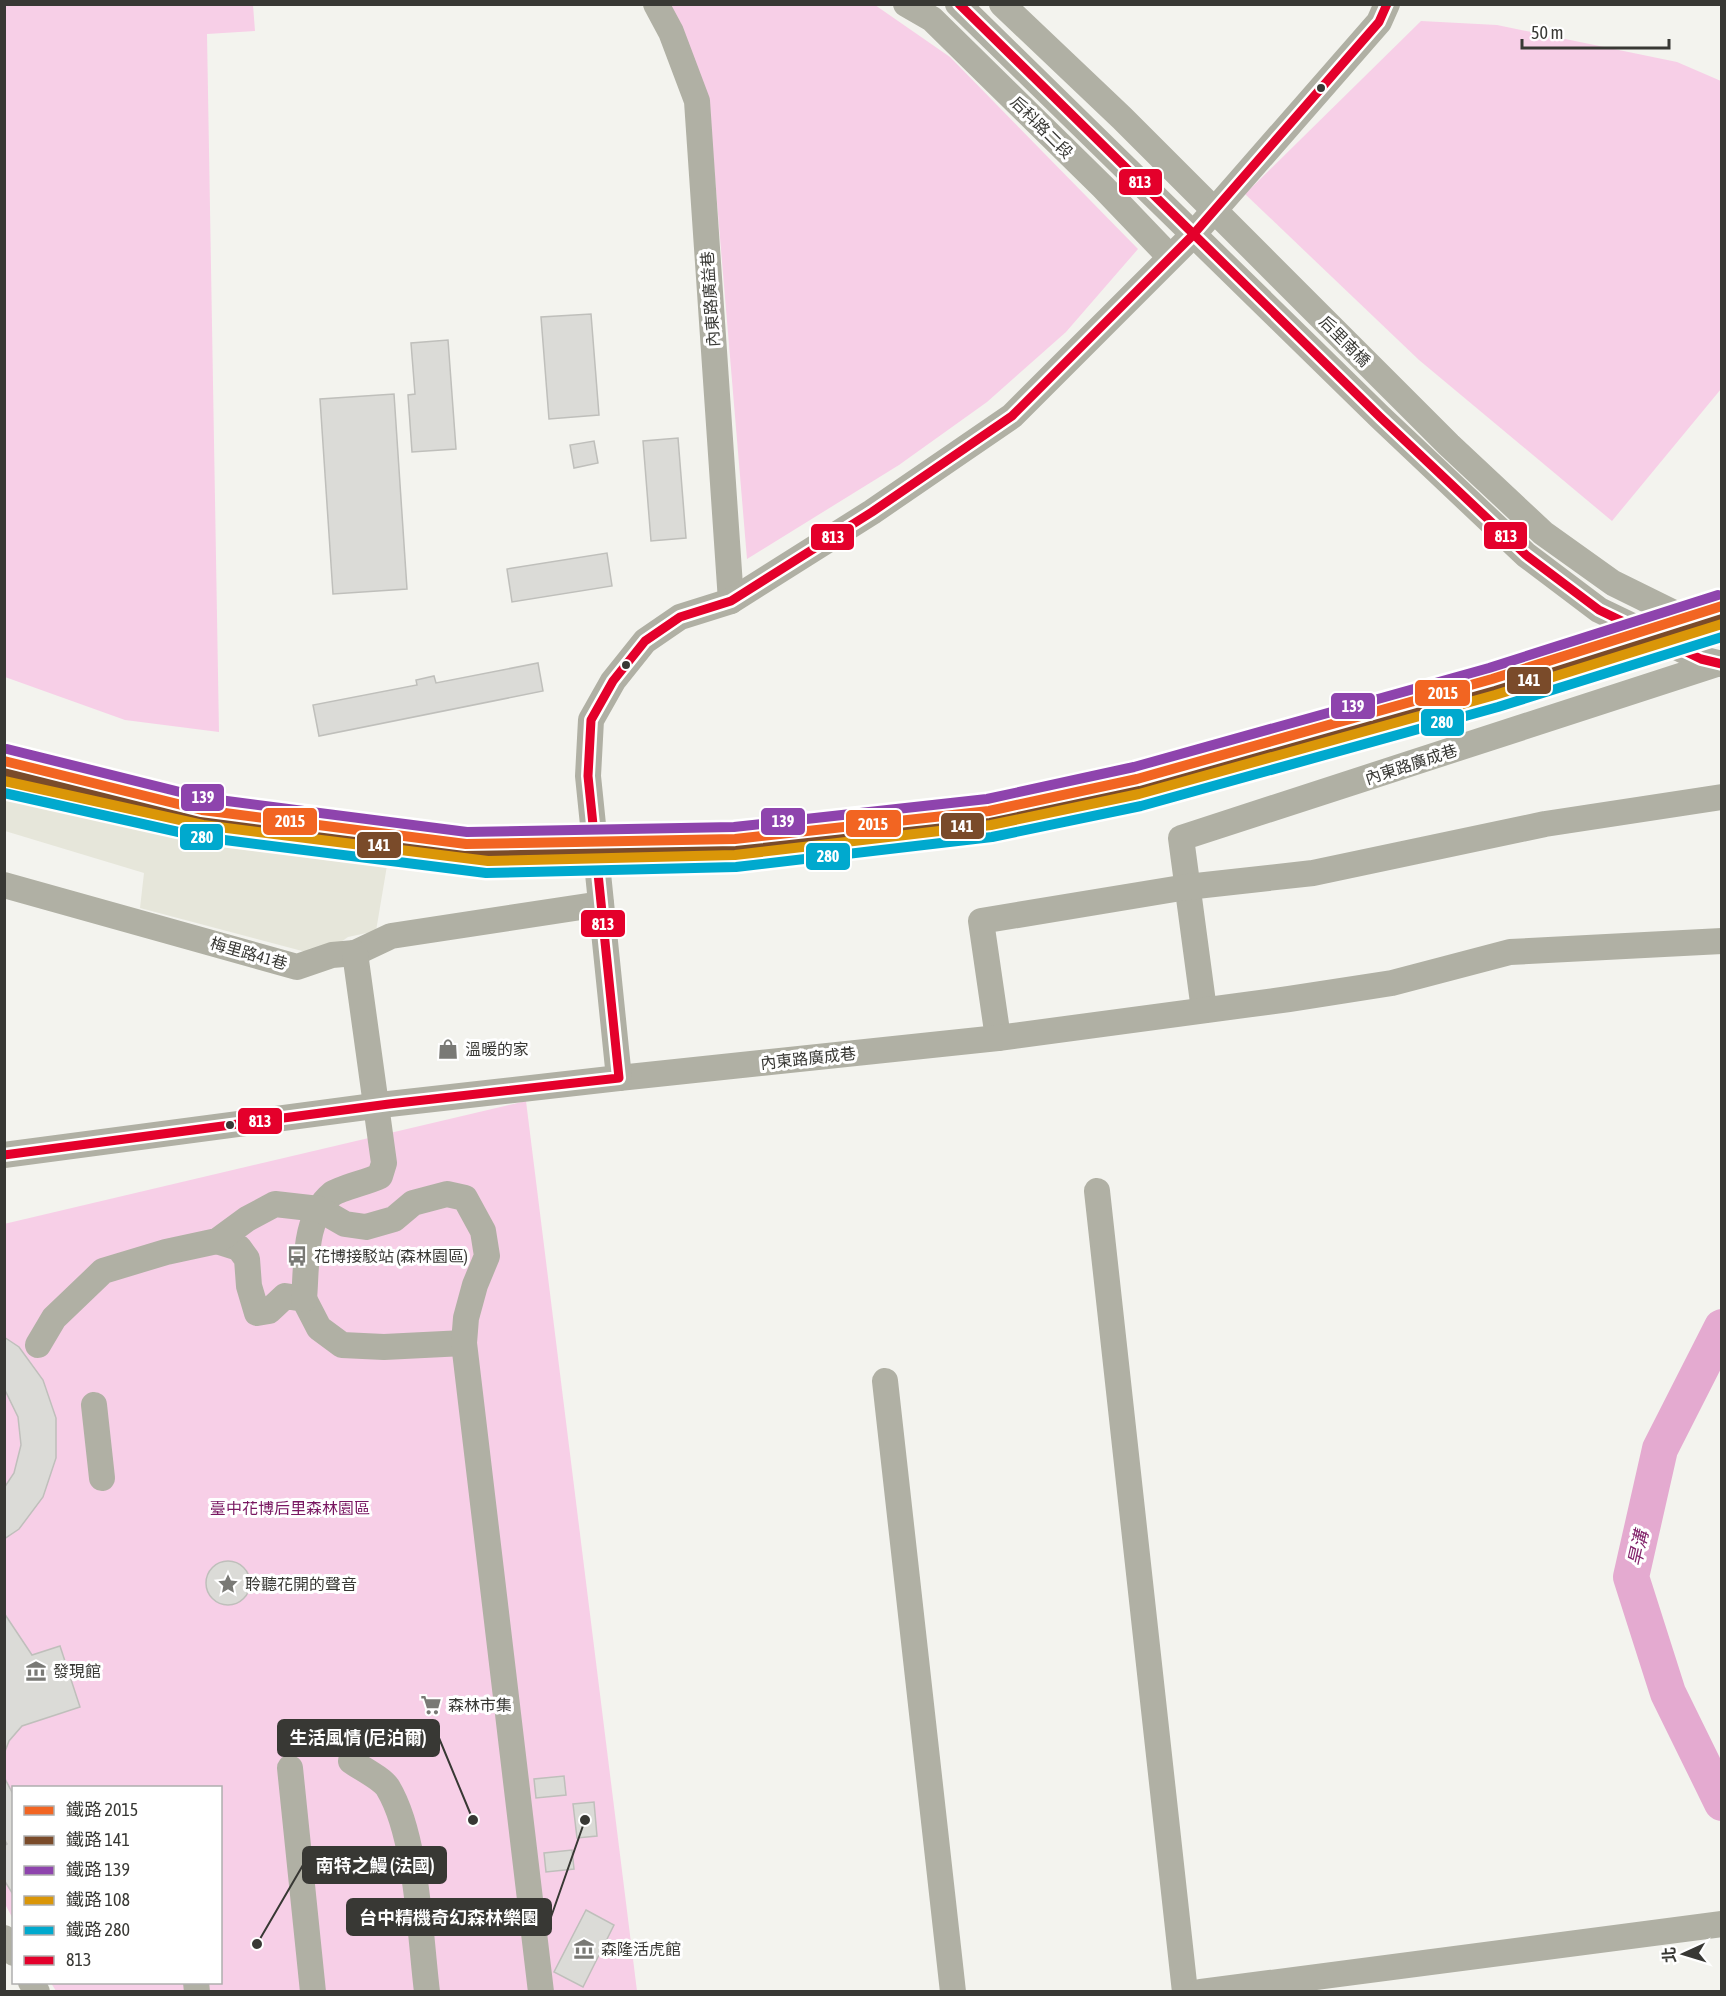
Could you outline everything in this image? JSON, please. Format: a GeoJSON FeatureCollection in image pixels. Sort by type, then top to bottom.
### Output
{"type":"FeatureCollection","features":[{"type":"Feature","properties":{"kind":"street","name":"內東路廣益巷"},"geometry":{"type":"LineString","coordinates":[[656,4],[671,32],[697,101],[731,601]]}},
{"type":"Feature","properties":{"kind":"street","name":"后科路二段"},"geometry":{"type":"LineString","coordinates":[[906,4],[932,19],[1103,187],[1170,257]]}},
{"type":"Feature","properties":{"kind":"street","name":"后里南橋"},"geometry":{"type":"LineString","coordinates":[[958,4],[1372,409],[1526,555],[1599,610],[1701,659],[1722,663]]}},
{"type":"Feature","properties":{"kind":"street","name":"后里南橋"},"geometry":{"type":"LineString","coordinates":[[1002,4],[1122,118],[1449,445],[1543,532],[1613,583],[1688,620],[1722,630]]}},
{"type":"Feature","properties":{"kind":"street"},"geometry":{"type":"LineString","coordinates":[[1020,4],[1113,96],[1216,206]]}},
{"type":"Feature","properties":{"kind":"street"},"geometry":{"type":"LineString","coordinates":[[619,1078],[588,776],[591,720],[613,681],[645,641],[680,617],[731,601],[872,512],[1012,416],[1191,237],[1378,22],[1387,4]]}},
{"type":"Feature","properties":{"kind":"street","name":"內東路廣成巷"},"geometry":{"type":"LineString","coordinates":[[4,1155],[376,1106],[998,1038],[1204,1010],[1181,838],[1722,663]]}},
{"type":"Feature","properties":{"kind":"street"},"geometry":{"type":"LineString","coordinates":[[998,1038],[981,921],[1187,887],[1313,873],[1545,824],[1722,797]]}},
{"type":"Feature","properties":{"kind":"street","name":"梅里路41巷"},"geometry":{"type":"LineString","coordinates":[[4,885],[297,967],[332,955],[355,953],[391,936],[602,904]]}},
{"type":"Feature","properties":{"kind":"street"},"geometry":{"type":"LineString","coordinates":[[1204,1010],[1392,983],[1510,952],[1722,941]]}},
{"type":"Feature","properties":{"kind":"street"},"geometry":{"type":"LineString","coordinates":[[355,953],[384,1163],[380,1176],[334,1193],[319,1209],[310,1233],[304,1299],[318,1328],[342,1345],[384,1347],[464,1343]]}},
{"type":"Feature","properties":{"kind":"street"},"geometry":{"type":"LineString","coordinates":[[1097,1191],[1185,1992]]}},
{"type":"Feature","properties":{"kind":"street"},"geometry":{"type":"LineString","coordinates":[[38,1345],[54,1318],[103,1271],[166,1252],[217,1241],[247,1219],[275,1204],[319,1209],[345,1224],[366,1227],[394,1219],[413,1203],[447,1194],[465,1198],[483,1231],[487,1256],[475,1285],[466,1318],[464,1343],[541,1992]]}},
{"type":"Feature","properties":{"kind":"street"},"geometry":{"type":"LineString","coordinates":[[217,1241],[239,1248],[248,1259],[249,1286],[257,1313],[269,1311],[285,1296],[304,1299]]}},
{"type":"Feature","properties":{"kind":"street"},"geometry":{"type":"LineString","coordinates":[[885,1381],[953,1992]]}},
{"type":"Feature","properties":{"kind":"street"},"geometry":{"type":"LineString","coordinates":[[94,1405],[102,1478]]}},
{"type":"Feature","properties":{"kind":"street"},"geometry":{"type":"LineString","coordinates":[[351,1761],[387,1786],[404,1825],[413,1874],[427,1992]]}},
{"type":"Feature","properties":{"kind":"street"},"geometry":{"type":"LineString","coordinates":[[290,1768],[313,1992]]}},
{"type":"Feature","properties":{"kind":"street"},"geometry":{"type":"LineString","coordinates":[[1201,1992],[1722,1924]]}},
{"type":"Feature","properties":{"kind":"shaded area"},"geometry":{"type":"Polygon","coordinates":[[[5,753],[156,795],[395,818],[376,931],[348,937],[321,956],[140,908],[144,873],[5,831],[5,753]]]}},
{"type":"Feature","properties":{"kind":"green space"},"geometry":{"type":"Polygon","coordinates":[[[4,5],[253,5],[255,31],[207,34],[219,732],[125,720],[5,677],[4,5]]]}},
{"type":"Feature","properties":{"kind":"green space"},"geometry":{"type":"Polygon","coordinates":[[[669,5],[875,5],[950,57],[1138,249],[1066,332],[987,402],[899,465],[747,559],[708,95],[669,5]]]}},
{"type":"Feature","properties":{"kind":"green space"},"geometry":{"type":"Polygon","coordinates":[[[1421,21],[1497,25],[1677,62],[1721,81],[1721,389],[1612,521],[1419,360],[1245,194],[1421,21]]]}},
{"type":"Feature","properties":{"kind":"green space","name":"臺中花博后里森林園區"},"geometry":{"type":"Polygon","coordinates":[[[526,1101],[637,1991],[56,1991],[52,1984],[222,1984],[222,1786],[12,1786],[12,1917],[5,1904],[4,1224],[526,1101]]]}},
{"type":"Feature","properties":{"kind":"building"},"geometry":{"type":"Polygon","coordinates":[[[591,314],[599,415],[549,419],[541,317],[591,314]]]}},
{"type":"Feature","properties":{"kind":"building"},"geometry":{"type":"Polygon","coordinates":[[[448,340],[456,449],[412,452],[408,395],[415,394],[411,343],[448,340]]]}},
{"type":"Feature","properties":{"kind":"building"},"geometry":{"type":"Polygon","coordinates":[[[394,394],[407,589],[333,594],[320,399],[394,394]]]}},
{"type":"Feature","properties":{"kind":"building"},"geometry":{"type":"Polygon","coordinates":[[[678,438],[686,538],[651,541],[643,441],[678,438]]]}},
{"type":"Feature","properties":{"kind":"building"},"geometry":{"type":"Polygon","coordinates":[[[594,441],[598,463],[574,468],[570,445],[594,441]]]}},
{"type":"Feature","properties":{"kind":"building"},"geometry":{"type":"Polygon","coordinates":[[[607,553],[612,586],[512,602],[507,569],[607,553]]]}},
{"type":"Feature","properties":{"kind":"building"},"geometry":{"type":"Polygon","coordinates":[[[538,663],[543,691],[319,736],[313,705],[417,685],[416,680],[434,676],[436,683],[538,663]]]}},
{"type":"Feature","properties":{"kind":"building"},"geometry":{"type":"Polygon","coordinates":[[[4,1337],[19,1347],[43,1380],[56,1418],[56,1458],[43,1497],[19,1529],[4,1539],[4,1488],[14,1473],[21,1445],[18,1417],[4,1388],[4,1337]]]}},
{"type":"Feature","properties":{"kind":"building"},"geometry":{"type":"Polygon","coordinates":[[[228,1561],[244,1567],[250,1583],[244,1599],[228,1605],[212,1599],[206,1583],[212,1567],[228,1561]]]}},
{"type":"Feature","properties":{"kind":"building","name":"發現館"},"geometry":{"type":"Polygon","coordinates":[[[4,1613],[32,1655],[60,1646],[80,1707],[22,1726],[9,1741],[4,1754],[4,1613]]]}},
{"type":"Feature","properties":{"kind":"building"},"geometry":{"type":"Polygon","coordinates":[[[564,1776],[566,1795],[536,1798],[534,1779],[564,1776]]]}},
{"type":"Feature","properties":{"kind":"building"},"geometry":{"type":"Polygon","coordinates":[[[4,1777],[12,1792],[12,1893],[4,1880],[4,1846],[7,1844],[4,1839],[4,1777]]]}},
{"type":"Feature","properties":{"kind":"building"},"geometry":{"type":"Polygon","coordinates":[[[594,1802],[597,1836],[577,1838],[573,1804],[594,1802]]]}},
{"type":"Feature","properties":{"kind":"building"},"geometry":{"type":"Polygon","coordinates":[[[572,1850],[574,1869],[546,1872],[544,1853],[572,1850]]]}},
{"type":"Feature","properties":{"kind":"building","name":"森隆活虎館"},"geometry":{"type":"Polygon","coordinates":[[[586,1910],[614,1925],[583,1987],[554,1972],[586,1910]]]}},
{"type":"Feature","properties":{"kind":"waterway","name":"旱溝"},"geometry":{"type":"LineString","coordinates":[[1722,1327],[1660,1449],[1631,1577],[1668,1693],[1722,1803]]}},
{"type":"Feature","properties":{"kind":"rail line","name":"139"},"geometry":{"type":"LineString","coordinates":[[7,749],[204,798],[467,832],[734,827],[987,799],[1134,767],[1489,668],[1718,595]]}},
{"type":"Feature","properties":{"kind":"rail line","name":"2015"},"geometry":{"type":"LineString","coordinates":[[4,761],[202,810],[466,844],[735,839],[989,811],[1137,779],[1492,679],[1722,606]]}},
{"type":"Feature","properties":{"kind":"rail line","name":"141"},"geometry":{"type":"LineString","coordinates":[[4,773],[200,822],[464,856],[736,851],[990,823],[1140,791],[1495,691],[1722,619]]}},
{"type":"Feature","properties":{"kind":"rail line","name":"108"},"geometry":{"type":"LineString","coordinates":[[4,781],[203,825],[488,861],[735,855],[991,825],[1139,794],[1495,695],[1722,624]]}},
{"type":"Feature","properties":{"kind":"rail line","name":"280"},"geometry":{"type":"LineString","coordinates":[[4,793],[201,837],[486,873],[736,867],[992,837],[1141,806],[1498,707],[1722,637]]}},
{"type":"Feature","properties":{"kind":"transit line","name":"813"},"geometry":{"type":"LineString","coordinates":[[959,4],[1380,417],[1526,555],[1599,610],[1701,659],[1722,664]]}},
{"type":"Feature","properties":{"kind":"transit line","name":"813"},"geometry":{"type":"LineString","coordinates":[[4,1155],[389,1104],[619,1078],[588,776],[591,720],[613,681],[645,641],[680,617],[731,601],[872,512],[1012,416],[1191,237],[1379,22],[1387,4]]}},
{"type":"Feature","properties":{"kind":"place","name":"溫暖的家"},"geometry":{"type":"Point","coordinates":[448,1049]}},
{"type":"Feature","properties":{"kind":"place","name":"花博接駁站 (森林園區)"},"geometry":{"type":"Point","coordinates":[297,1256]}},
{"type":"Feature","properties":{"kind":"place","name":"聆聽花開的聲音"},"geometry":{"type":"Point","coordinates":[228,1584]}},
{"type":"Feature","properties":{"kind":"place","name":"發現館"},"geometry":{"type":"Point","coordinates":[36,1671]}},
{"type":"Feature","properties":{"kind":"place","name":"森林市集"},"geometry":{"type":"Point","coordinates":[431,1705]}},
{"type":"Feature","properties":{"kind":"place","name":"生活風情 (尼泊爾)"},"geometry":{"type":"Point","coordinates":[473,1820]}},
{"type":"Feature","properties":{"kind":"place","name":"台中精機奇幻森林樂園"},"geometry":{"type":"Point","coordinates":[585,1820]}},
{"type":"Feature","properties":{"kind":"place","name":"南特之鰻 (法國)"},"geometry":{"type":"Point","coordinates":[257,1944]}},
{"type":"Feature","properties":{"kind":"place","name":"森隆活虎館"},"geometry":{"type":"Point","coordinates":[584,1949]}}]}
